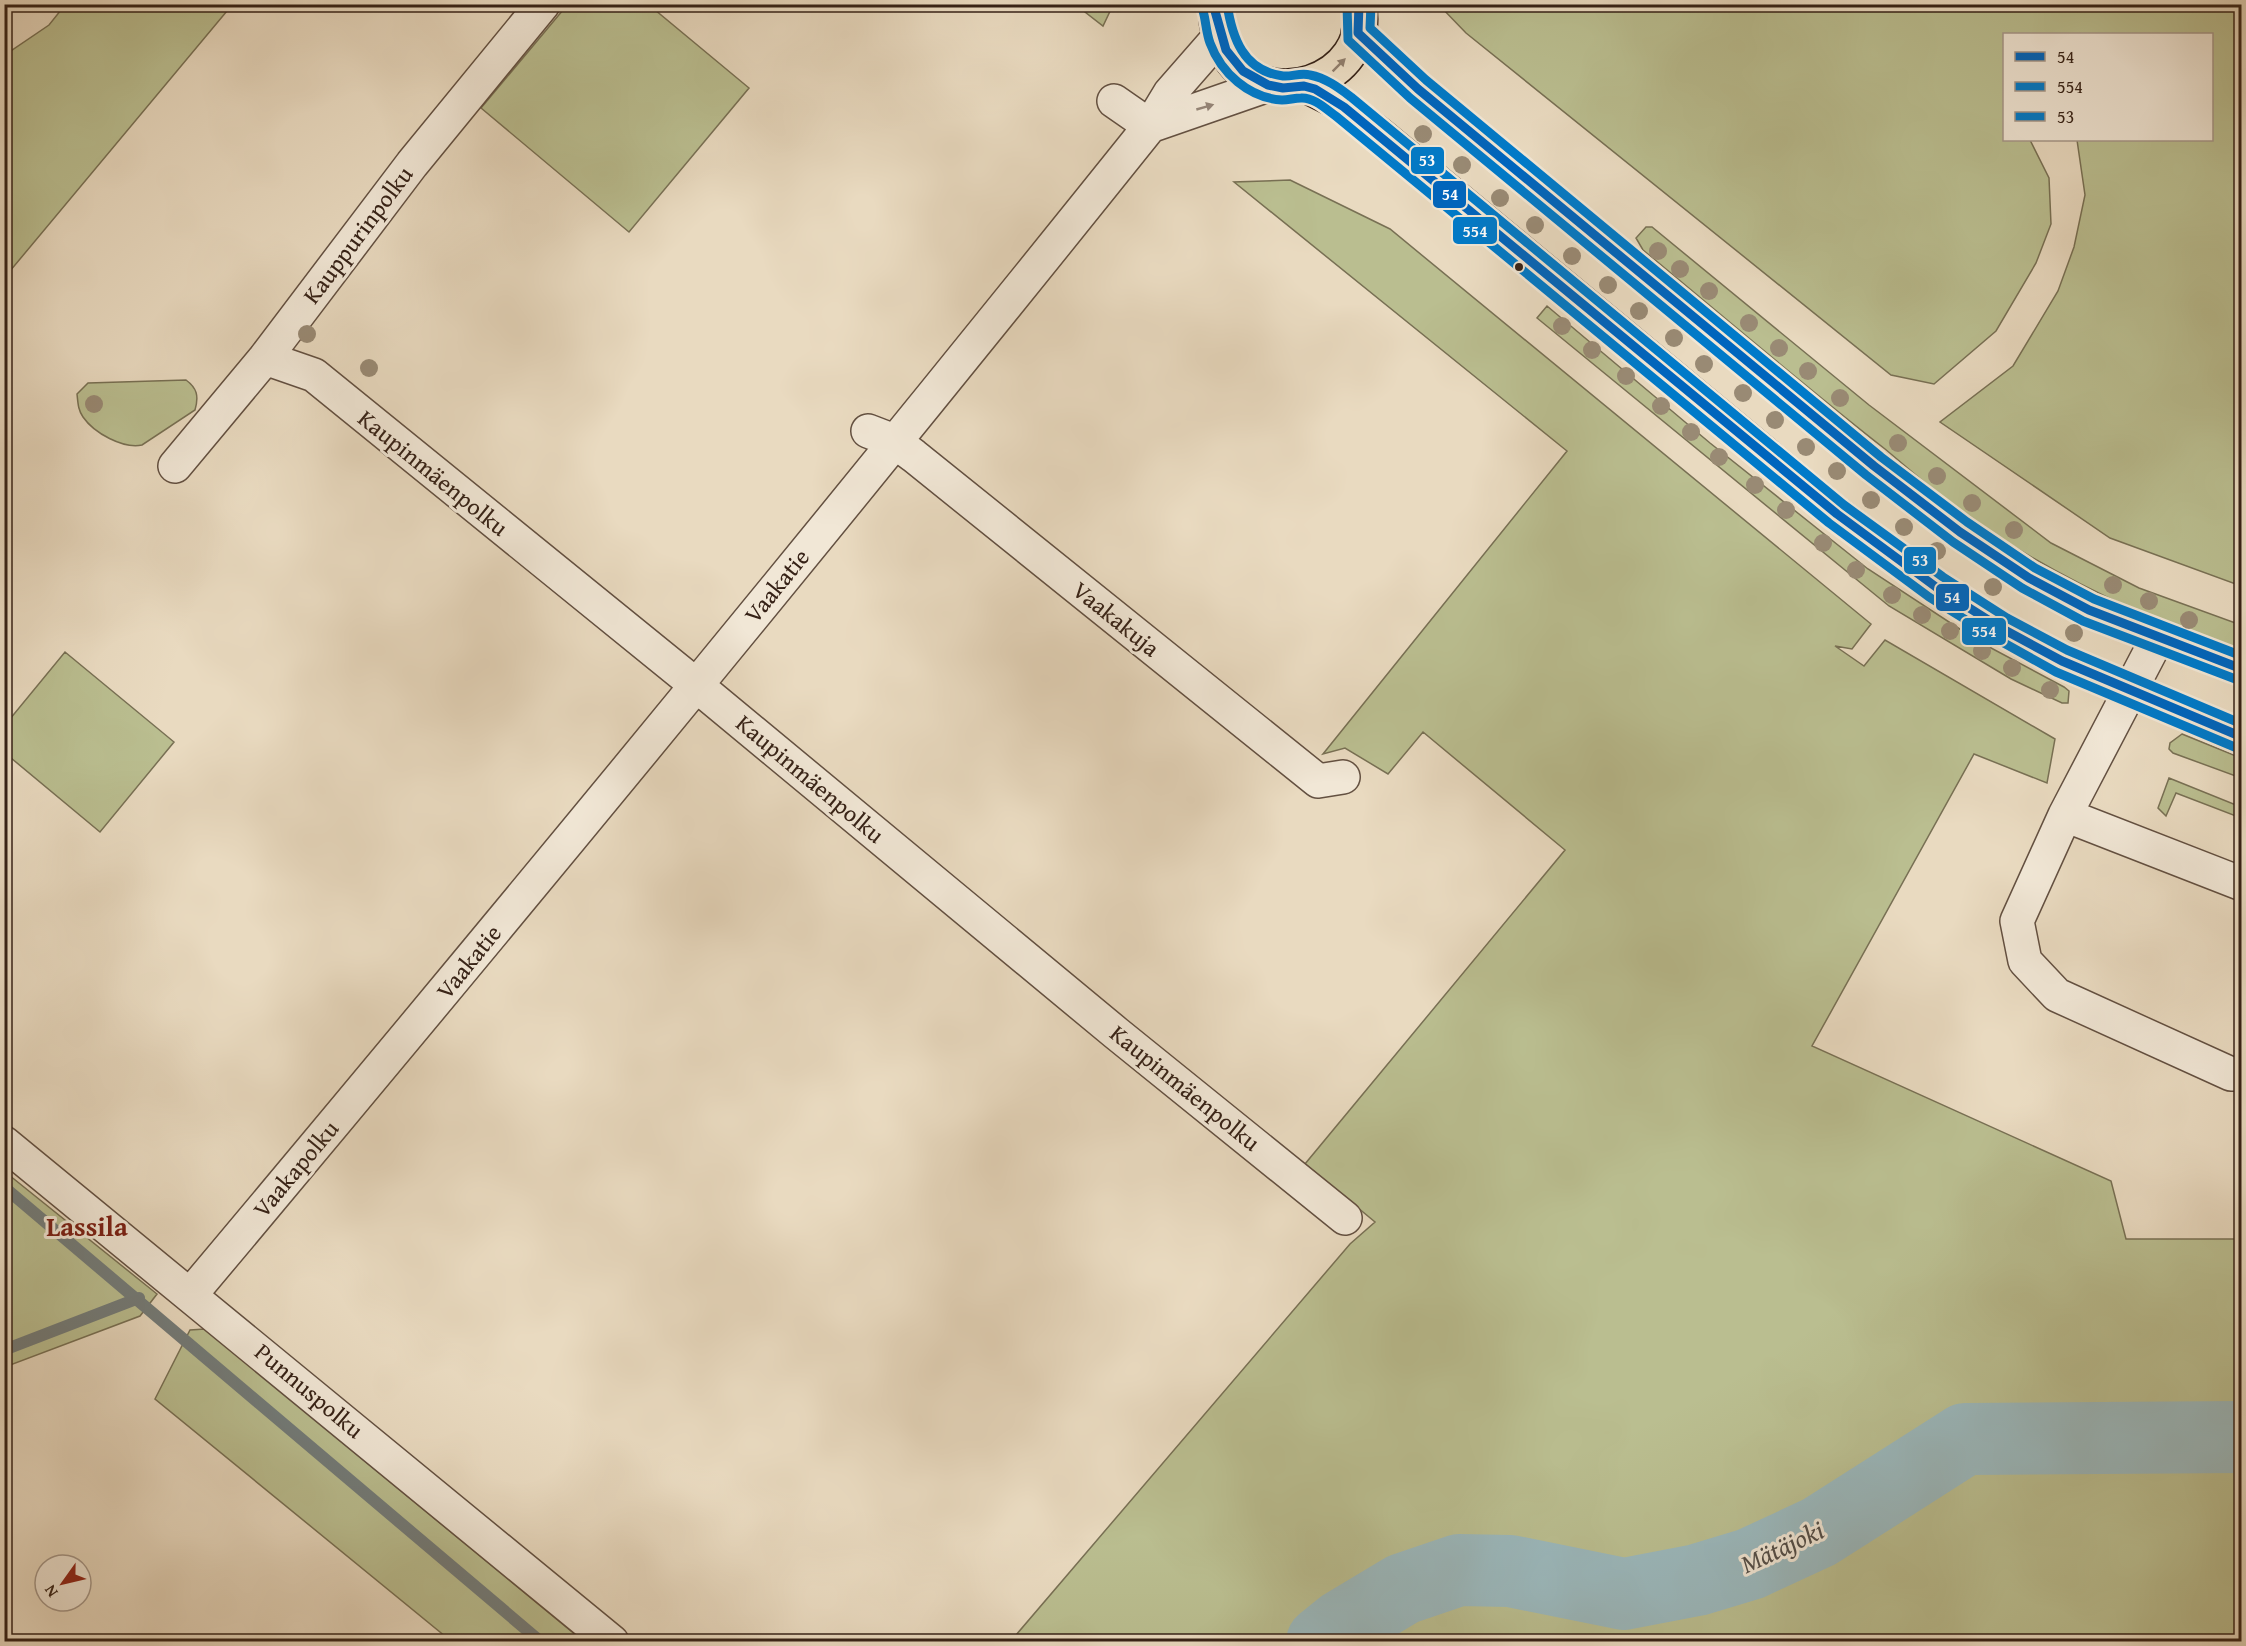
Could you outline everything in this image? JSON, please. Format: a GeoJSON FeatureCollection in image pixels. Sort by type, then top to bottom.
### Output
{"type":"FeatureCollection","features":[{"type":"Feature","properties":{"kind":"main road"},"geometry":{"type":"LineString","coordinates":[[1216,13],[1229,58],[1246,75],[1268,85],[1287,88],[1306,86],[1324,78],[1340,66],[1351,51],[1358,19]]}},
{"type":"Feature","properties":{"kind":"main road"},"geometry":{"type":"LineString","coordinates":[[1358,19],[1418,89],[1866,459],[1960,532],[2029,578],[2089,610],[2157,639],[2241,669]]}},
{"type":"Feature","properties":{"kind":"main road"},"geometry":{"type":"LineString","coordinates":[[1306,86],[1334,100],[1380,135],[1837,514],[1918,574],[2001,628],[2062,661],[2241,737]]}},
{"type":"Feature","properties":{"kind":"street","name":"Kauppurinpolku"},"geometry":{"type":"LineString","coordinates":[[175,466],[265,358],[411,164],[543,4]]}},
{"type":"Feature","properties":{"kind":"street","name":"Vaakatie"},"geometry":{"type":"LineString","coordinates":[[400,1044],[696,685],[881,436],[1150,126],[1216,13]]}},
{"type":"Feature","properties":{"kind":"street"},"geometry":{"type":"LineString","coordinates":[[1114,101],[1150,126],[1268,85]]}},
{"type":"Feature","properties":{"kind":"street","name":"Kaupinmäenpolku"},"geometry":{"type":"LineString","coordinates":[[265,358],[314,375],[696,685],[1116,1033],[1345,1218]]}},
{"type":"Feature","properties":{"kind":"street","name":"Vaakakuja"},"geometry":{"type":"LineString","coordinates":[[881,436],[1318,780],[1343,777]]}},
{"type":"Feature","properties":{"kind":"street"},"geometry":{"type":"LineString","coordinates":[[2157,639],[2065,815],[2017,921],[2025,961],[2057,995],[2231,1074],[2241,1074]]}},
{"type":"Feature","properties":{"kind":"street"},"geometry":{"type":"LineString","coordinates":[[2065,815],[2241,884]]}},
{"type":"Feature","properties":{"kind":"street","name":"Vaakapolku"},"geometry":{"type":"LineString","coordinates":[[191,1294],[400,1044]]}},
{"type":"Feature","properties":{"kind":"street","name":"Punnuspolku"},"geometry":{"type":"LineString","coordinates":[[4,1143],[612,1641]]}},
{"type":"Feature","properties":{"kind":"green space"},"geometry":{"type":"Polygon","coordinates":[[[568,4],[649,5],[749,88],[629,232],[481,108],[568,4]]]}},
{"type":"Feature","properties":{"kind":"green space"},"geometry":{"type":"Polygon","coordinates":[[[65,5],[232,5],[5,277],[5,55],[49,25],[65,5]]]}},
{"type":"Feature","properties":{"kind":"green space"},"geometry":{"type":"Polygon","coordinates":[[[1076,5],[1113,5],[1103,26],[1076,5]]]}},
{"type":"Feature","properties":{"kind":"green space"},"geometry":{"type":"Polygon","coordinates":[[[1439,5],[2241,5],[2241,586],[2110,538],[1940,422],[2013,366],[2058,291],[2074,247],[2085,195],[2077,141],[2213,141],[2213,33],[2003,33],[2003,141],[2030,141],[2049,178],[2051,224],[2036,263],[1996,331],[1934,384],[1891,375],[1466,33],[1439,5]]]}},
{"type":"Feature","properties":{"kind":"green space"},"geometry":{"type":"Polygon","coordinates":[[[1290,180],[1390,229],[1871,624],[1852,649],[1835,646],[1864,666],[1885,640],[2055,739],[2047,783],[1974,754],[1812,1046],[2111,1181],[2126,1239],[2241,1239],[2241,1641],[1010,1642],[1350,1244],[1375,1222],[1305,1164],[1565,850],[1423,732],[1388,774],[1345,748],[1323,754],[1567,451],[1234,182],[1290,180]]]}},
{"type":"Feature","properties":{"kind":"green space"},"geometry":{"type":"Polygon","coordinates":[[[1646,227],[1652,227],[1869,405],[2051,543],[2139,588],[2241,625],[2241,652],[2138,612],[2072,580],[1965,515],[1643,250],[1636,238],[1646,227]]]}},
{"type":"Feature","properties":{"kind":"green space"},"geometry":{"type":"Polygon","coordinates":[[[1547,306],[1710,443],[1868,569],[1978,641],[2064,687],[2069,691],[2068,703],[2062,703],[2011,679],[1889,606],[1537,318],[1547,306]]]}},
{"type":"Feature","properties":{"kind":"green space"},"geometry":{"type":"Polygon","coordinates":[[[186,380],[193,386],[196,393],[195,410],[142,445],[126,445],[101,434],[88,423],[79,409],[77,394],[88,383],[186,380]]]}},
{"type":"Feature","properties":{"kind":"green space"},"geometry":{"type":"Polygon","coordinates":[[[65,652],[174,742],[100,832],[5,753],[5,725],[65,652]]]}},
{"type":"Feature","properties":{"kind":"green space"},"geometry":{"type":"Polygon","coordinates":[[[2182,734],[2241,758],[2241,778],[2173,753],[2169,749],[2170,743],[2182,734]]]}},
{"type":"Feature","properties":{"kind":"green space"},"geometry":{"type":"Polygon","coordinates":[[[2169,778],[2241,807],[2241,818],[2176,793],[2166,816],[2158,808],[2169,778]]]}},
{"type":"Feature","properties":{"kind":"green space"},"geometry":{"type":"Polygon","coordinates":[[[4,1171],[157,1294],[140,1316],[5,1367],[4,1171]]]}},
{"type":"Feature","properties":{"kind":"green space"},"geometry":{"type":"Polygon","coordinates":[[[205,1329],[583,1641],[451,1641],[155,1399],[190,1330],[205,1329]]]}},
{"type":"Feature","properties":{"kind":"waterway"},"geometry":{"type":"LineString","coordinates":[[4,1187],[541,1642]]}},
{"type":"Feature","properties":{"kind":"waterway"},"geometry":{"type":"LineString","coordinates":[[4,1350],[139,1298]]}},
{"type":"Feature","properties":{"kind":"waterway","name":"Mätäjoki"},"geometry":{"type":"LineString","coordinates":[[1322,1642],[1343,1625],[1403,1589],[1459,1570],[1510,1571],[1624,1594],[1697,1580],[1750,1564],[1819,1532],[1965,1439],[2242,1437]]}},
{"type":"Feature","properties":{"kind":"transit line","name":"54"},"geometry":{"type":"LineString","coordinates":[[1213,4],[1226,50],[1243,71],[1268,85],[1283,88],[1304,86],[1315,89],[1344,107],[1837,514],[1936,587],[2001,628],[2062,661],[2242,737]]}},
{"type":"Feature","properties":{"kind":"transit line","name":"53"},"geometry":{"type":"LineString","coordinates":[[1227,4],[1236,40],[1249,60],[1269,73],[1283,76],[1303,74],[1316,76],[1346,94],[1844,505],[1943,577],[2007,618],[2067,650],[2242,724]]}},
{"type":"Feature","properties":{"kind":"transit line","name":"554"},"geometry":{"type":"LineString","coordinates":[[1347,4],[1348,40],[1410,98],[1866,475],[1953,542],[2022,588],[2083,621],[2238,680]]}},
{"type":"Feature","properties":{"kind":"transit line","name":"54"},"geometry":{"type":"LineString","coordinates":[[1359,4],[1358,33],[1418,89],[1874,466],[1960,532],[2029,578],[2089,610],[2242,669]]}},
{"type":"Feature","properties":{"kind":"transit line","name":"53"},"geometry":{"type":"LineString","coordinates":[[1371,4],[1370,28],[1426,80],[1881,457],[1967,522],[2035,568],[2094,599],[2242,656]]}},
{"type":"Feature","properties":{"kind":"transit line","name":"554"},"geometry":{"type":"LineString","coordinates":[[1203,11],[1215,54],[1229,74],[1238,82],[1270,98],[1282,100],[1306,98],[1325,108],[1829,523],[1929,597],[2056,672],[2237,748]]}},
{"type":"Feature","properties":{"kind":"district","name":"Lassila"},"geometry":{"type":"Point","coordinates":[87,1227]}}]}
